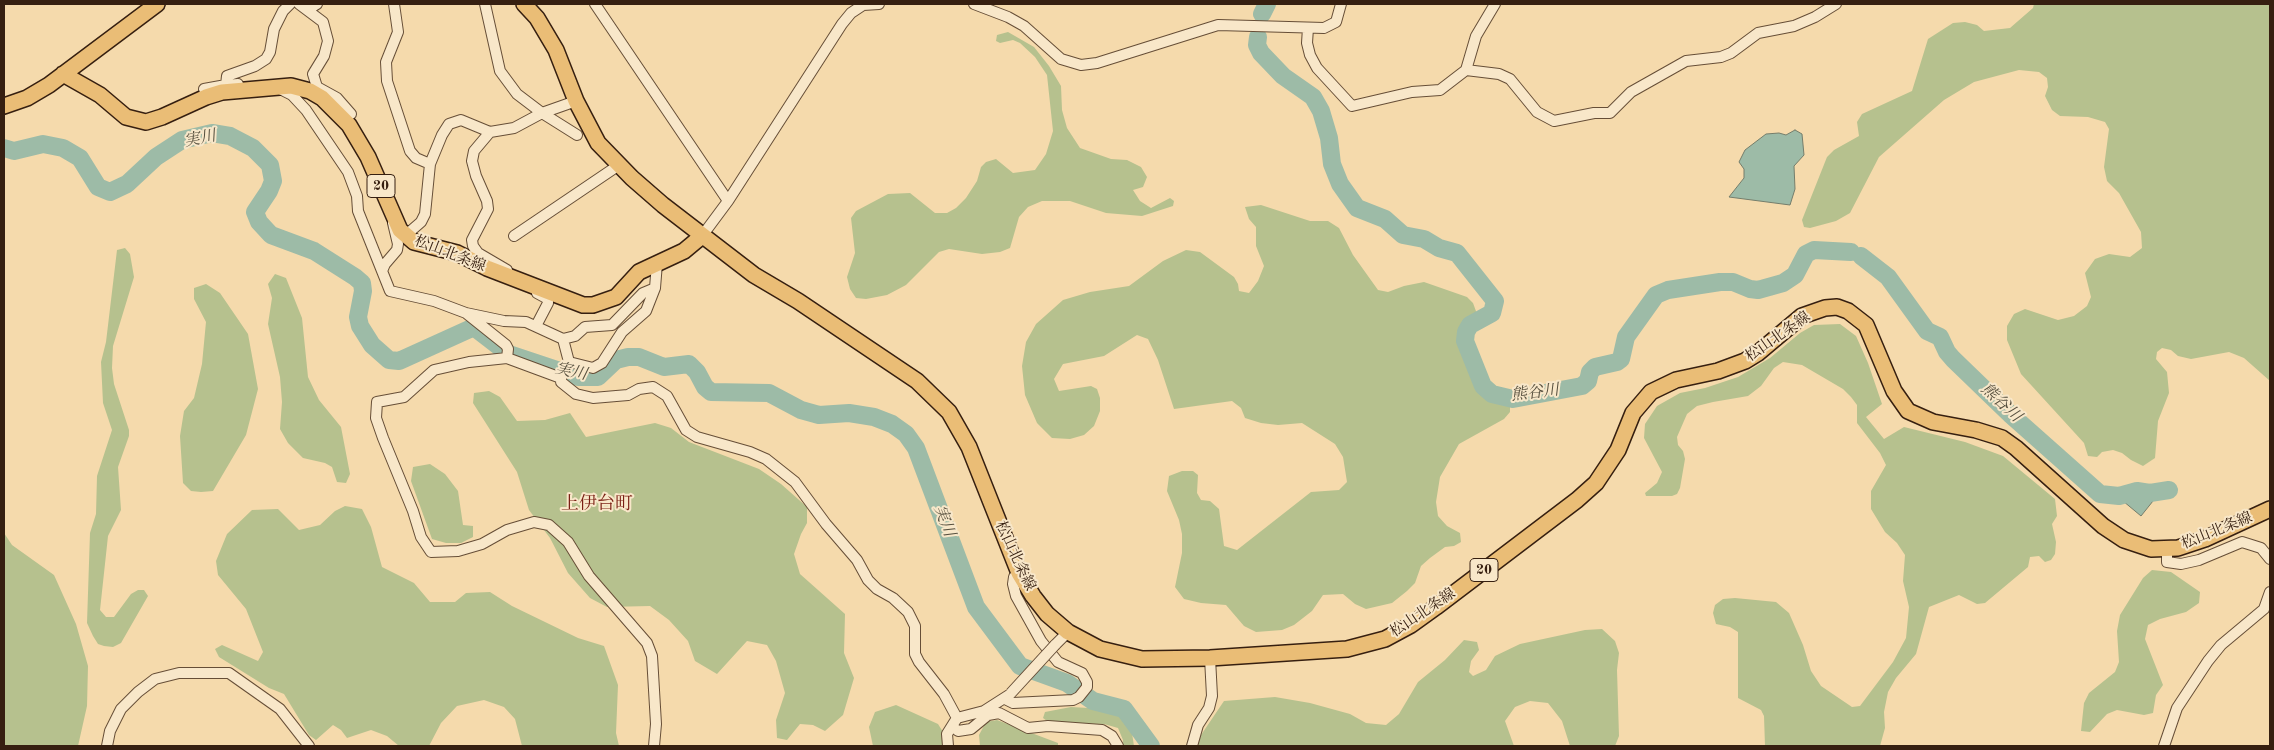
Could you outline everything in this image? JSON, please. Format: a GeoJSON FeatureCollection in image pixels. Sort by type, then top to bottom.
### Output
{"type":"FeatureCollection","features":[{"type":"Feature","properties":{"kind":"main road"},"geometry":{"type":"LineString","coordinates":[[4,106],[27,98],[63,74],[157,4]]}},
{"type":"Feature","properties":{"kind":"main road","name":"松山北条線"},"geometry":{"type":"LineString","coordinates":[[524,4],[537,18],[556,50],[576,101],[598,143],[619,165],[663,206],[754,275],[798,301],[917,381],[949,412],[969,447],[1019,573],[1033,596],[1048,614],[1068,632],[1100,649],[1142,659],[1210,658],[1347,649],[1385,639],[1411,625],[1577,500],[1596,483],[1618,450],[1633,413],[1650,392],[1676,380],[1718,371],[1745,361],[1758,353],[1802,316],[1825,308],[1837,308],[1848,311],[1866,325],[1894,391],[1908,411],[1933,422],[1976,430],[2002,438],[2016,448],[2114,534],[2140,546],[2167,550],[2205,539],[2270,509]]}},
{"type":"Feature","properties":{"kind":"main road","name":"松山北条線"},"geometry":{"type":"LineString","coordinates":[[63,74],[100,95],[126,117],[146,122],[222,92],[277,87],[300,88],[324,95],[349,125],[368,156],[400,230],[414,242],[457,253],[487,268],[583,304],[593,305],[616,297],[639,272],[684,251],[702,236]]}},
{"type":"Feature","properties":{"kind":"street"},"geometry":{"type":"LineString","coordinates":[[226,85],[227,76],[255,66],[266,59],[270,52],[274,29],[283,12],[290,4]]}},
{"type":"Feature","properties":{"kind":"street"},"geometry":{"type":"LineString","coordinates":[[303,6],[317,4]]}},
{"type":"Feature","properties":{"kind":"street"},"geometry":{"type":"LineString","coordinates":[[394,4],[398,32],[386,62],[387,81],[410,151],[416,158],[430,164]]}},
{"type":"Feature","properties":{"kind":"street"},"geometry":{"type":"LineString","coordinates":[[484,4],[500,71],[517,94],[578,136]]}},
{"type":"Feature","properties":{"kind":"street"},"geometry":{"type":"LineString","coordinates":[[595,4],[728,201]]}},
{"type":"Feature","properties":{"kind":"street"},"geometry":{"type":"LineString","coordinates":[[702,236],[728,201],[842,24],[851,13],[863,5],[879,4]]}},
{"type":"Feature","properties":{"kind":"street"},"geometry":{"type":"LineString","coordinates":[[974,4],[1008,17],[1024,26],[1061,59],[1081,65],[1097,63],[1218,26],[1324,28],[1336,22],[1341,10],[1341,4]]}},
{"type":"Feature","properties":{"kind":"street"},"geometry":{"type":"LineString","coordinates":[[1308,28],[1307,43],[1316,68],[1352,106],[1412,92],[1440,90],[1466,70],[1476,36],[1495,4]]}},
{"type":"Feature","properties":{"kind":"street"},"geometry":{"type":"LineString","coordinates":[[1466,70],[1499,74],[1510,79],[1537,112],[1554,121],[1594,113],[1610,113],[1631,92],[1686,61],[1721,57],[1730,53],[1758,32],[1794,26],[1815,17],[1836,4]]}},
{"type":"Feature","properties":{"kind":"street"},"geometry":{"type":"LineString","coordinates":[[303,6],[323,22],[328,41],[324,56],[313,74],[317,87],[324,95],[337,98],[351,114]]}},
{"type":"Feature","properties":{"kind":"street"},"geometry":{"type":"LineString","coordinates":[[204,89],[241,84],[245,85],[247,89]]}},
{"type":"Feature","properties":{"kind":"street"},"geometry":{"type":"LineString","coordinates":[[277,87],[292,95],[306,110],[348,172],[356,196],[358,211],[390,290],[434,301],[466,313],[504,322],[520,321],[536,326],[562,339],[576,336],[585,327],[612,325],[643,293],[655,288]]}},
{"type":"Feature","properties":{"kind":"street"},"geometry":{"type":"LineString","coordinates":[[406,235],[421,222],[425,214],[430,164],[442,135],[449,124],[461,120],[490,132],[514,128],[542,113],[576,101]]}},
{"type":"Feature","properties":{"kind":"street"},"geometry":{"type":"LineString","coordinates":[[490,132],[477,146],[472,161],[476,176],[487,201],[488,209],[472,240],[473,246],[478,253],[517,275],[521,281]]}},
{"type":"Feature","properties":{"kind":"street"},"geometry":{"type":"LineString","coordinates":[[514,236],[619,165]]}},
{"type":"Feature","properties":{"kind":"street"},"geometry":{"type":"LineString","coordinates":[[382,271],[384,264],[397,250],[398,244],[392,226],[395,218]]}},
{"type":"Feature","properties":{"kind":"street"},"geometry":{"type":"LineString","coordinates":[[654,746],[656,724],[652,656],[647,643],[589,576],[568,542],[549,525],[534,522],[506,530],[482,544],[458,551],[431,552],[421,537],[413,511],[376,418],[377,402],[404,397],[434,370],[508,355],[565,370],[593,368],[602,363],[622,332],[646,311],[655,288],[657,263]]}},
{"type":"Feature","properties":{"kind":"street"},"geometry":{"type":"LineString","coordinates":[[536,326],[548,303],[548,299],[536,293],[539,288]]}},
{"type":"Feature","properties":{"kind":"street"},"geometry":{"type":"LineString","coordinates":[[466,313],[486,328],[508,355]]}},
{"type":"Feature","properties":{"kind":"street"},"geometry":{"type":"LineString","coordinates":[[562,339],[565,370],[564,386],[576,394],[594,398],[628,395],[639,389],[653,387],[667,396],[686,430],[697,438],[750,452],[766,459],[795,482],[826,524],[857,560],[868,580],[877,589],[893,598],[908,612],[915,626],[915,654],[944,694],[958,731],[971,730],[988,716],[999,713],[1028,728],[1048,726],[1102,730],[1112,736],[1118,746]]}},
{"type":"Feature","properties":{"kind":"street"},"geometry":{"type":"LineString","coordinates":[[2167,550],[2167,562],[2181,564],[2200,560],[2242,542],[2261,548],[2270,558]]}},
{"type":"Feature","properties":{"kind":"street"},"geometry":{"type":"LineString","coordinates":[[1008,696],[1013,703],[1061,702],[1079,697],[1087,688],[1086,676],[1058,662],[1041,642],[1016,596],[1013,584],[1014,577],[1019,573]]}},
{"type":"Feature","properties":{"kind":"street"},"geometry":{"type":"LineString","coordinates":[[2164,746],[2177,708],[2208,662],[2221,645],[2264,609],[2270,592]]}},
{"type":"Feature","properties":{"kind":"street"},"geometry":{"type":"LineString","coordinates":[[948,746],[947,734],[954,722],[984,711],[1008,696],[1068,632]]}},
{"type":"Feature","properties":{"kind":"street"},"geometry":{"type":"LineString","coordinates":[[1192,746],[1198,725],[1209,708],[1212,696],[1210,658]]}},
{"type":"Feature","properties":{"kind":"street"},"geometry":{"type":"LineString","coordinates":[[107,746],[110,731],[122,710],[138,692],[155,679],[179,673],[229,673],[280,709],[309,746]]}},
{"type":"Feature","properties":{"kind":"green space"},"geometry":{"type":"Polygon","coordinates":[[[2034,4],[2270,4],[2270,381],[2244,358],[2229,352],[2191,359],[2178,356],[2171,350],[2162,348],[2157,352],[2156,359],[2167,372],[2169,393],[2158,421],[2155,458],[2143,466],[2122,453],[2113,450],[2102,452],[2097,457],[2088,456],[2084,443],[2021,374],[2007,340],[2007,326],[2014,314],[2025,309],[2058,320],[2074,316],[2087,306],[2091,297],[2085,273],[2095,259],[2109,254],[2130,257],[2142,248],[2141,232],[2119,193],[2107,181],[2104,167],[2109,129],[2105,122],[2088,117],[2060,116],[2052,110],[2045,96],[2048,87],[2047,78],[2039,72],[2019,70],[1974,82],[1944,100],[1879,157],[1850,213],[1836,221],[1810,228],[1804,227],[1802,220],[1827,157],[1834,150],[1859,136],[1857,122],[1862,114],[1912,91],[1928,39],[1953,23],[1965,22],[1977,25],[1984,31],[2010,28],[2033,8],[2034,4]]]}},
{"type":"Feature","properties":{"kind":"green space"},"geometry":{"type":"Polygon","coordinates":[[[1008,32],[1034,47],[1049,66],[1061,86],[1062,110],[1067,128],[1080,148],[1111,159],[1127,160],[1141,167],[1147,177],[1143,187],[1133,190],[1140,201],[1151,208],[1170,198],[1174,201],[1173,206],[1142,216],[1106,213],[1070,201],[1042,201],[1028,207],[1019,217],[1010,248],[1000,252],[982,254],[949,249],[939,252],[906,285],[887,295],[866,299],[856,298],[850,289],[847,277],[855,253],[851,218],[856,211],[888,194],[910,193],[935,213],[947,213],[956,208],[966,198],[977,181],[981,167],[986,162],[996,159],[1013,173],[1035,170],[1046,154],[1053,131],[1047,75],[1035,57],[1020,43],[1013,40],[1000,43],[996,41],[997,35],[1008,32]]]}},
{"type":"Feature","properties":{"kind":"green space"},"geometry":{"type":"Polygon","coordinates":[[[1261,205],[1310,221],[1328,221],[1339,228],[1353,255],[1378,290],[1388,292],[1424,282],[1467,297],[1473,303],[1477,314],[1471,355],[1474,373],[1485,384],[1510,402],[1510,412],[1504,419],[1459,444],[1440,477],[1436,502],[1438,516],[1447,526],[1460,533],[1461,542],[1454,546],[1445,547],[1421,566],[1415,583],[1407,591],[1392,603],[1366,609],[1355,604],[1343,594],[1323,595],[1312,611],[1294,625],[1282,630],[1256,632],[1244,626],[1226,605],[1201,603],[1184,599],[1175,587],[1182,553],[1182,534],[1179,520],[1167,491],[1169,476],[1182,471],[1193,471],[1198,475],[1197,493],[1201,500],[1210,501],[1219,509],[1224,546],[1237,550],[1311,492],[1339,490],[1347,482],[1343,457],[1335,444],[1302,423],[1278,425],[1261,423],[1245,418],[1241,408],[1232,401],[1174,409],[1158,360],[1148,339],[1137,335],[1104,356],[1063,364],[1054,379],[1059,391],[1091,386],[1097,389],[1100,398],[1100,411],[1094,426],[1084,435],[1070,439],[1052,438],[1037,423],[1025,395],[1022,366],[1026,342],[1036,324],[1063,300],[1090,292],[1129,286],[1163,261],[1186,250],[1200,252],[1234,277],[1239,291],[1249,293],[1258,281],[1264,266],[1256,246],[1256,227],[1249,219],[1245,207],[1261,205]]]}},
{"type":"Feature","properties":{"kind":"green space"},"geometry":{"type":"Polygon","coordinates":[[[125,248],[130,254],[134,277],[113,346],[112,368],[114,384],[129,430],[129,436],[118,467],[121,510],[108,536],[100,610],[106,617],[114,617],[131,594],[138,590],[144,590],[148,596],[121,643],[113,647],[98,644],[87,623],[90,533],[96,514],[97,476],[112,430],[103,403],[101,362],[106,342],[117,250],[125,248]]]}},
{"type":"Feature","properties":{"kind":"green space"},"geometry":{"type":"Polygon","coordinates":[[[275,274],[286,278],[302,318],[308,377],[319,400],[341,427],[350,474],[346,483],[337,482],[332,467],[325,463],[303,458],[288,443],[280,429],[282,402],[280,377],[268,324],[272,298],[268,284],[275,274]]]}},
{"type":"Feature","properties":{"kind":"green space"},"geometry":{"type":"Polygon","coordinates":[[[206,284],[220,293],[248,334],[258,389],[246,435],[213,491],[201,492],[191,491],[183,483],[180,436],[184,411],[194,398],[202,364],[206,322],[194,299],[194,288],[206,284]]]}},
{"type":"Feature","properties":{"kind":"green space"},"geometry":{"type":"Polygon","coordinates":[[[1840,324],[1856,336],[1868,363],[1882,404],[1866,417],[1884,439],[1904,427],[1965,442],[2003,456],[2055,499],[2057,516],[2052,524],[2056,542],[2055,554],[2051,560],[2045,562],[2039,556],[2030,557],[2028,567],[1985,603],[1977,604],[1959,595],[1929,607],[1916,654],[1896,678],[1888,692],[1884,712],[1885,728],[1880,746],[1765,746],[1764,716],[1761,710],[1738,698],[1738,632],[1730,627],[1716,624],[1713,613],[1715,605],[1723,599],[1735,598],[1776,602],[1789,613],[1803,645],[1811,671],[1821,686],[1852,707],[1860,706],[1893,662],[1906,638],[1909,607],[1903,581],[1905,555],[1897,543],[1885,532],[1871,509],[1871,491],[1886,465],[1880,453],[1857,423],[1857,405],[1851,397],[1843,389],[1802,365],[1783,362],[1774,368],[1761,386],[1748,396],[1697,406],[1687,414],[1677,437],[1678,445],[1683,451],[1685,459],[1680,488],[1677,494],[1672,496],[1646,496],[1645,493],[1657,483],[1662,472],[1644,438],[1645,424],[1657,406],[1680,393],[1705,388],[1738,377],[1770,358],[1800,333],[1814,325],[1840,324]]]}},
{"type":"Feature","properties":{"kind":"green space"},"geometry":{"type":"Polygon","coordinates":[[[489,391],[500,397],[517,421],[545,420],[570,413],[586,437],[655,423],[671,428],[689,442],[759,469],[781,484],[807,507],[807,523],[794,554],[800,574],[845,614],[844,653],[854,678],[843,715],[825,731],[813,725],[800,724],[787,740],[777,738],[776,720],[785,693],[776,661],[767,645],[747,641],[717,674],[695,661],[688,641],[669,620],[650,606],[607,607],[590,598],[568,573],[550,538],[529,510],[517,472],[473,403],[474,393],[489,391]]]}},
{"type":"Feature","properties":{"kind":"green space"},"geometry":{"type":"Polygon","coordinates":[[[430,464],[445,474],[458,491],[463,525],[473,526],[473,537],[461,543],[446,543],[432,539],[411,481],[413,467],[430,464]]]}},
{"type":"Feature","properties":{"kind":"green space"},"geometry":{"type":"Polygon","coordinates":[[[345,506],[362,509],[371,527],[382,567],[414,583],[430,602],[455,602],[466,593],[490,592],[512,606],[578,638],[604,646],[618,685],[616,733],[619,746],[522,746],[515,719],[504,707],[484,700],[457,706],[441,723],[429,746],[399,746],[387,736],[371,730],[347,738],[341,730],[333,725],[316,740],[309,735],[284,694],[269,688],[219,657],[215,649],[222,645],[258,661],[263,652],[246,609],[218,575],[216,561],[227,534],[252,510],[278,509],[299,530],[320,525],[335,511],[345,506]]]}},
{"type":"Feature","properties":{"kind":"green space"},"geometry":{"type":"Polygon","coordinates":[[[4,533],[12,545],[54,575],[76,624],[88,666],[87,706],[78,746],[4,746],[4,533]]]}},
{"type":"Feature","properties":{"kind":"green space"},"geometry":{"type":"Polygon","coordinates":[[[2152,570],[2171,572],[2200,592],[2199,603],[2186,612],[2160,619],[2148,625],[2145,639],[2163,685],[2156,695],[2153,713],[2144,715],[2117,710],[2107,714],[2090,732],[2081,731],[2084,703],[2089,693],[2115,672],[2119,662],[2117,631],[2120,615],[2143,578],[2152,570]]]}},
{"type":"Feature","properties":{"kind":"green space"},"geometry":{"type":"Polygon","coordinates":[[[1602,629],[1615,641],[1619,653],[1617,670],[1619,736],[1615,746],[1570,746],[1562,721],[1548,703],[1530,701],[1515,707],[1505,721],[1514,746],[1198,746],[1201,735],[1224,701],[1275,697],[1310,703],[1350,714],[1366,723],[1386,725],[1399,714],[1418,682],[1445,660],[1464,640],[1477,642],[1479,650],[1471,661],[1469,672],[1473,676],[1486,670],[1495,656],[1520,644],[1585,630],[1602,629]]]}},
{"type":"Feature","properties":{"kind":"green space"},"geometry":{"type":"Polygon","coordinates":[[[896,705],[938,724],[943,732],[944,746],[873,746],[869,727],[875,712],[896,705]]]}},
{"type":"Feature","properties":{"kind":"green space"},"geometry":{"type":"Polygon","coordinates":[[[1071,707],[1106,709],[1123,716],[1132,733],[1134,746],[1123,746],[1123,740],[1118,728],[1104,724],[1047,721],[1043,718],[1045,712],[1071,707]]]}},
{"type":"Feature","properties":{"kind":"green space"},"geometry":{"type":"Polygon","coordinates":[[[997,720],[1058,743],[1058,746],[980,746],[979,735],[986,722],[997,720]]]}},
{"type":"Feature","properties":{"kind":"shaded area"},"geometry":{"type":"Polygon","coordinates":[[[1795,130],[1802,134],[1804,155],[1794,166],[1795,189],[1790,205],[1729,197],[1744,178],[1744,169],[1739,162],[1745,150],[1766,134],[1779,133],[1786,135],[1795,130]]]}},
{"type":"Feature","properties":{"kind":"shaded area"},"geometry":{"type":"Polygon","coordinates":[[[2146,496],[2153,501],[2141,516],[2123,501],[2132,497],[2146,496]]]}},
{"type":"Feature","properties":{"kind":"waterway","name":"熊谷川"},"geometry":{"type":"LineString","coordinates":[[1262,14],[1267,4]]}},
{"type":"Feature","properties":{"kind":"waterway","name":"熊谷川"},"geometry":{"type":"LineString","coordinates":[[1258,37],[1257,45],[1261,53],[1283,76],[1313,97],[1321,111],[1329,138],[1332,164],[1340,184],[1357,208],[1385,219],[1403,235],[1424,239],[1439,248],[1457,253],[1495,301],[1492,313],[1470,325],[1466,332],[1465,341],[1483,386],[1492,394],[1513,399],[1582,386],[1588,381],[1590,372],[1595,367],[1617,362],[1621,359],[1626,337],[1656,295],[1668,290],[1720,282],[1733,282],[1758,290],[1783,283],[1795,275],[1806,254],[1814,250],[1851,252]]}},
{"type":"Feature","properties":{"kind":"waterway","name":"実川"},"geometry":{"type":"LineString","coordinates":[[4,148],[14,151],[43,144],[63,148],[80,158],[98,187],[110,192],[127,184],[156,157],[182,140],[212,133],[230,136],[253,148],[270,165],[273,181],[269,191],[255,212],[259,222],[271,235],[314,251],[362,283],[363,291],[358,317],[360,326],[372,345],[389,360],[399,361],[474,327],[509,354],[578,377],[598,377],[616,360],[628,357],[639,357],[664,367],[689,364],[697,372],[705,387],[711,392],[769,393],[801,410],[819,415],[849,413],[874,417],[892,424],[906,434],[916,448],[976,607],[1020,666],[1067,683],[1093,701],[1124,709],[1151,746]]}},
{"type":"Feature","properties":{"kind":"waterway","name":"熊谷川"},"geometry":{"type":"LineString","coordinates":[[1861,256],[1888,277],[1927,331],[1940,337],[1947,352],[1953,359],[2011,415],[2100,494],[2119,496],[2137,491],[2150,493],[2169,490]]}},
{"type":"Feature","properties":{"kind":"district","name":"上伊台町"},"geometry":{"type":"Point","coordinates":[597,504]}}]}
